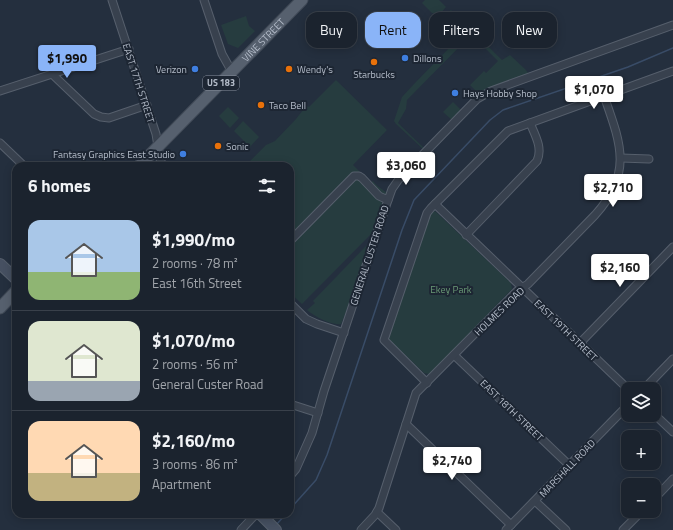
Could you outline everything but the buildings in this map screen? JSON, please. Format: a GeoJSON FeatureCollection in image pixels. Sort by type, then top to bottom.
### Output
{"type":"FeatureCollection","features":[{"type":"Feature","properties":{"kind":"main road","name":"VINE STREET"},"geometry":{"type":"LineString","coordinates":[[144,162],[300,1]]}},
{"type":"Feature","properties":{"kind":"main road"},"geometry":{"type":"LineString","coordinates":[[0,308],[12,296]]}},
{"type":"Feature","properties":{"kind":"street","name":"EAST 17TH STREET"},"geometry":{"type":"LineString","coordinates":[[112,0],[156,134],[161,162]]}},
{"type":"Feature","properties":{"kind":"street"},"geometry":{"type":"LineString","coordinates":[[204,0],[222,54],[232,72]]}},
{"type":"Feature","properties":{"kind":"street","name":"GENERAL CUSTER ROAD"},"geometry":{"type":"LineString","coordinates":[[294,471],[312,432],[388,200],[392,189],[399,179],[477,99],[491,91],[673,25]]}},
{"type":"Feature","properties":{"kind":"street"},"geometry":{"type":"LineString","coordinates":[[0,91],[128,49]]}},
{"type":"Feature","properties":{"kind":"street"},"geometry":{"type":"LineString","coordinates":[[427,383],[384,340],[427,213],[508,131],[673,70]]}},
{"type":"Feature","properties":{"kind":"street"},"geometry":{"type":"LineString","coordinates":[[52,74],[94,114],[101,117],[108,118],[147,106]]}},
{"type":"Feature","properties":{"kind":"street","name":"HOLMES ROAD"},"geometry":{"type":"LineString","coordinates":[[362,530],[377,512],[416,393],[517,291],[528,284],[603,206],[614,189],[621,158],[620,147],[618,134],[604,96]]}},
{"type":"Feature","properties":{"kind":"street"},"geometry":{"type":"LineString","coordinates":[[466,235],[537,161],[539,156],[539,147],[530,122]]}},
{"type":"Feature","properties":{"kind":"street"},"geometry":{"type":"LineString","coordinates":[[0,143],[20,162]]}},
{"type":"Feature","properties":{"kind":"street"},"geometry":{"type":"LineString","coordinates":[[621,158],[649,159]]}},
{"type":"Feature","properties":{"kind":"street"},"geometry":{"type":"LineString","coordinates":[[294,237],[354,176],[359,176],[362,178],[379,196],[388,200]]}},
{"type":"Feature","properties":{"kind":"street","name":"EAST 19TH STREET"},"geometry":{"type":"LineString","coordinates":[[435,204],[621,382]]}},
{"type":"Feature","properties":{"kind":"street"},"geometry":{"type":"LineString","coordinates":[[580,342],[673,247]]}},
{"type":"Feature","properties":{"kind":"street"},"geometry":{"type":"LineString","coordinates":[[0,264],[12,275]]}},
{"type":"Feature","properties":{"kind":"street"},"geometry":{"type":"LineString","coordinates":[[294,307],[306,319],[344,333]]}},
{"type":"Feature","properties":{"kind":"street","name":"EAST 18TH STREET"},"geometry":{"type":"LineString","coordinates":[[454,355],[570,465]]}},
{"type":"Feature","properties":{"kind":"street"},"geometry":{"type":"LineString","coordinates":[[651,382],[673,359]]}},
{"type":"Feature","properties":{"kind":"street"},"geometry":{"type":"LineString","coordinates":[[294,405],[318,413]]}},
{"type":"Feature","properties":{"kind":"street","name":"MARSHALL ROAD"},"geometry":{"type":"LineString","coordinates":[[509,527],[621,412]]}},
{"type":"Feature","properties":{"kind":"street"},"geometry":{"type":"LineString","coordinates":[[661,421],[673,432]]}},
{"type":"Feature","properties":{"kind":"street"},"geometry":{"type":"LineString","coordinates":[[406,424],[509,527]]}},
{"type":"Feature","properties":{"kind":"street"},"geometry":{"type":"LineString","coordinates":[[661,492],[673,479]]}},
{"type":"Feature","properties":{"kind":"street"},"geometry":{"type":"LineString","coordinates":[[535,501],[566,530]]}},
{"type":"Feature","properties":{"kind":"street"},"geometry":{"type":"LineString","coordinates":[[377,512],[396,530]]}},
{"type":"Feature","properties":{"kind":"street"},"geometry":{"type":"LineString","coordinates":[[242,530],[252,518]]}},
{"type":"Feature","properties":{"kind":"street"},"geometry":{"type":"LineString","coordinates":[[264,518],[276,530]]}},
{"type":"Feature","properties":{"kind":"street"},"geometry":{"type":"LineString","coordinates":[[623,530],[635,518]]}},
{"type":"Feature","properties":{"kind":"green space"},"geometry":{"type":"Polygon","coordinates":[[[425,0],[439,0],[446,7],[442,12],[431,12],[422,3],[425,0]]]}},
{"type":"Feature","properties":{"kind":"green space"},"geometry":{"type":"Polygon","coordinates":[[[246,16],[249,26],[255,31],[238,48],[228,44],[221,25],[246,16]]]}},
{"type":"Feature","properties":{"kind":"green space"},"geometry":{"type":"Polygon","coordinates":[[[449,48],[458,48],[407,100],[406,109],[398,123],[424,148],[423,149],[394,121],[402,97],[449,48]]]}},
{"type":"Feature","properties":{"kind":"green space"},"geometry":{"type":"Polygon","coordinates":[[[485,48],[490,48],[502,60],[510,55],[529,74],[489,88],[479,94],[470,85],[484,71],[486,73],[498,61],[485,48]]]}},
{"type":"Feature","properties":{"kind":"green space"},"geometry":{"type":"Polygon","coordinates":[[[336,80],[387,130],[353,165],[371,183],[373,181],[389,196],[388,200],[359,176],[294,237],[294,162],[249,162],[266,145],[275,141],[296,119],[303,110],[305,104],[309,107],[336,80]]]}},
{"type":"Feature","properties":{"kind":"green space"},"geometry":{"type":"Polygon","coordinates":[[[453,102],[462,111],[453,121],[443,112],[453,102]]]}},
{"type":"Feature","properties":{"kind":"green space"},"geometry":{"type":"Polygon","coordinates":[[[228,107],[239,118],[230,128],[219,116],[228,107]]]}},
{"type":"Feature","properties":{"kind":"green space"},"geometry":{"type":"Polygon","coordinates":[[[243,121],[259,137],[250,147],[234,131],[243,121]]]}},
{"type":"Feature","properties":{"kind":"green space"},"geometry":{"type":"Polygon","coordinates":[[[357,179],[359,179],[383,204],[375,230],[302,304],[294,297],[294,243],[357,179]]]}},
{"type":"Feature","properties":{"kind":"green space","name":"Ekey Park"},"geometry":{"type":"Polygon","coordinates":[[[434,211],[511,283],[512,289],[429,374],[424,373],[390,340],[388,336],[429,215],[434,211]]]}},
{"type":"Feature","properties":{"kind":"green space"},"geometry":{"type":"Polygon","coordinates":[[[367,245],[368,248],[354,293],[341,324],[333,324],[318,318],[307,310],[315,303],[313,301],[367,245]]]}},
{"type":"Feature","properties":{"kind":"waterway"},"geometry":{"type":"LineString","coordinates":[[294,505],[316,480],[327,455],[402,230],[414,200],[490,120],[503,110],[628,67],[673,48]]}},
{"type":"Feature","properties":{"kind":"waterway"},"geometry":{"type":"LineString","coordinates":[[276,525],[282,518]]}},
{"type":"Feature","properties":{"kind":"place","name":"Dillons"},"geometry":{"type":"Point","coordinates":[405,58]}},
{"type":"Feature","properties":{"kind":"place","name":"Starbucks"},"geometry":{"type":"Point","coordinates":[374,62]}},
{"type":"Feature","properties":{"kind":"place","name":"Verizon"},"geometry":{"type":"Point","coordinates":[195,69]}},
{"type":"Feature","properties":{"kind":"place","name":"Wendy's"},"geometry":{"type":"Point","coordinates":[289,69]}},
{"type":"Feature","properties":{"kind":"place","name":"Hays Hobby Shop"},"geometry":{"type":"Point","coordinates":[455,93]}},
{"type":"Feature","properties":{"kind":"place","name":"Taco Bell"},"geometry":{"type":"Point","coordinates":[261,105]}},
{"type":"Feature","properties":{"kind":"place","name":"Sonic"},"geometry":{"type":"Point","coordinates":[218,146]}},
{"type":"Feature","properties":{"kind":"place","name":"Fantasy Graphics East Studio"},"geometry":{"type":"Point","coordinates":[183,154]}}]}
